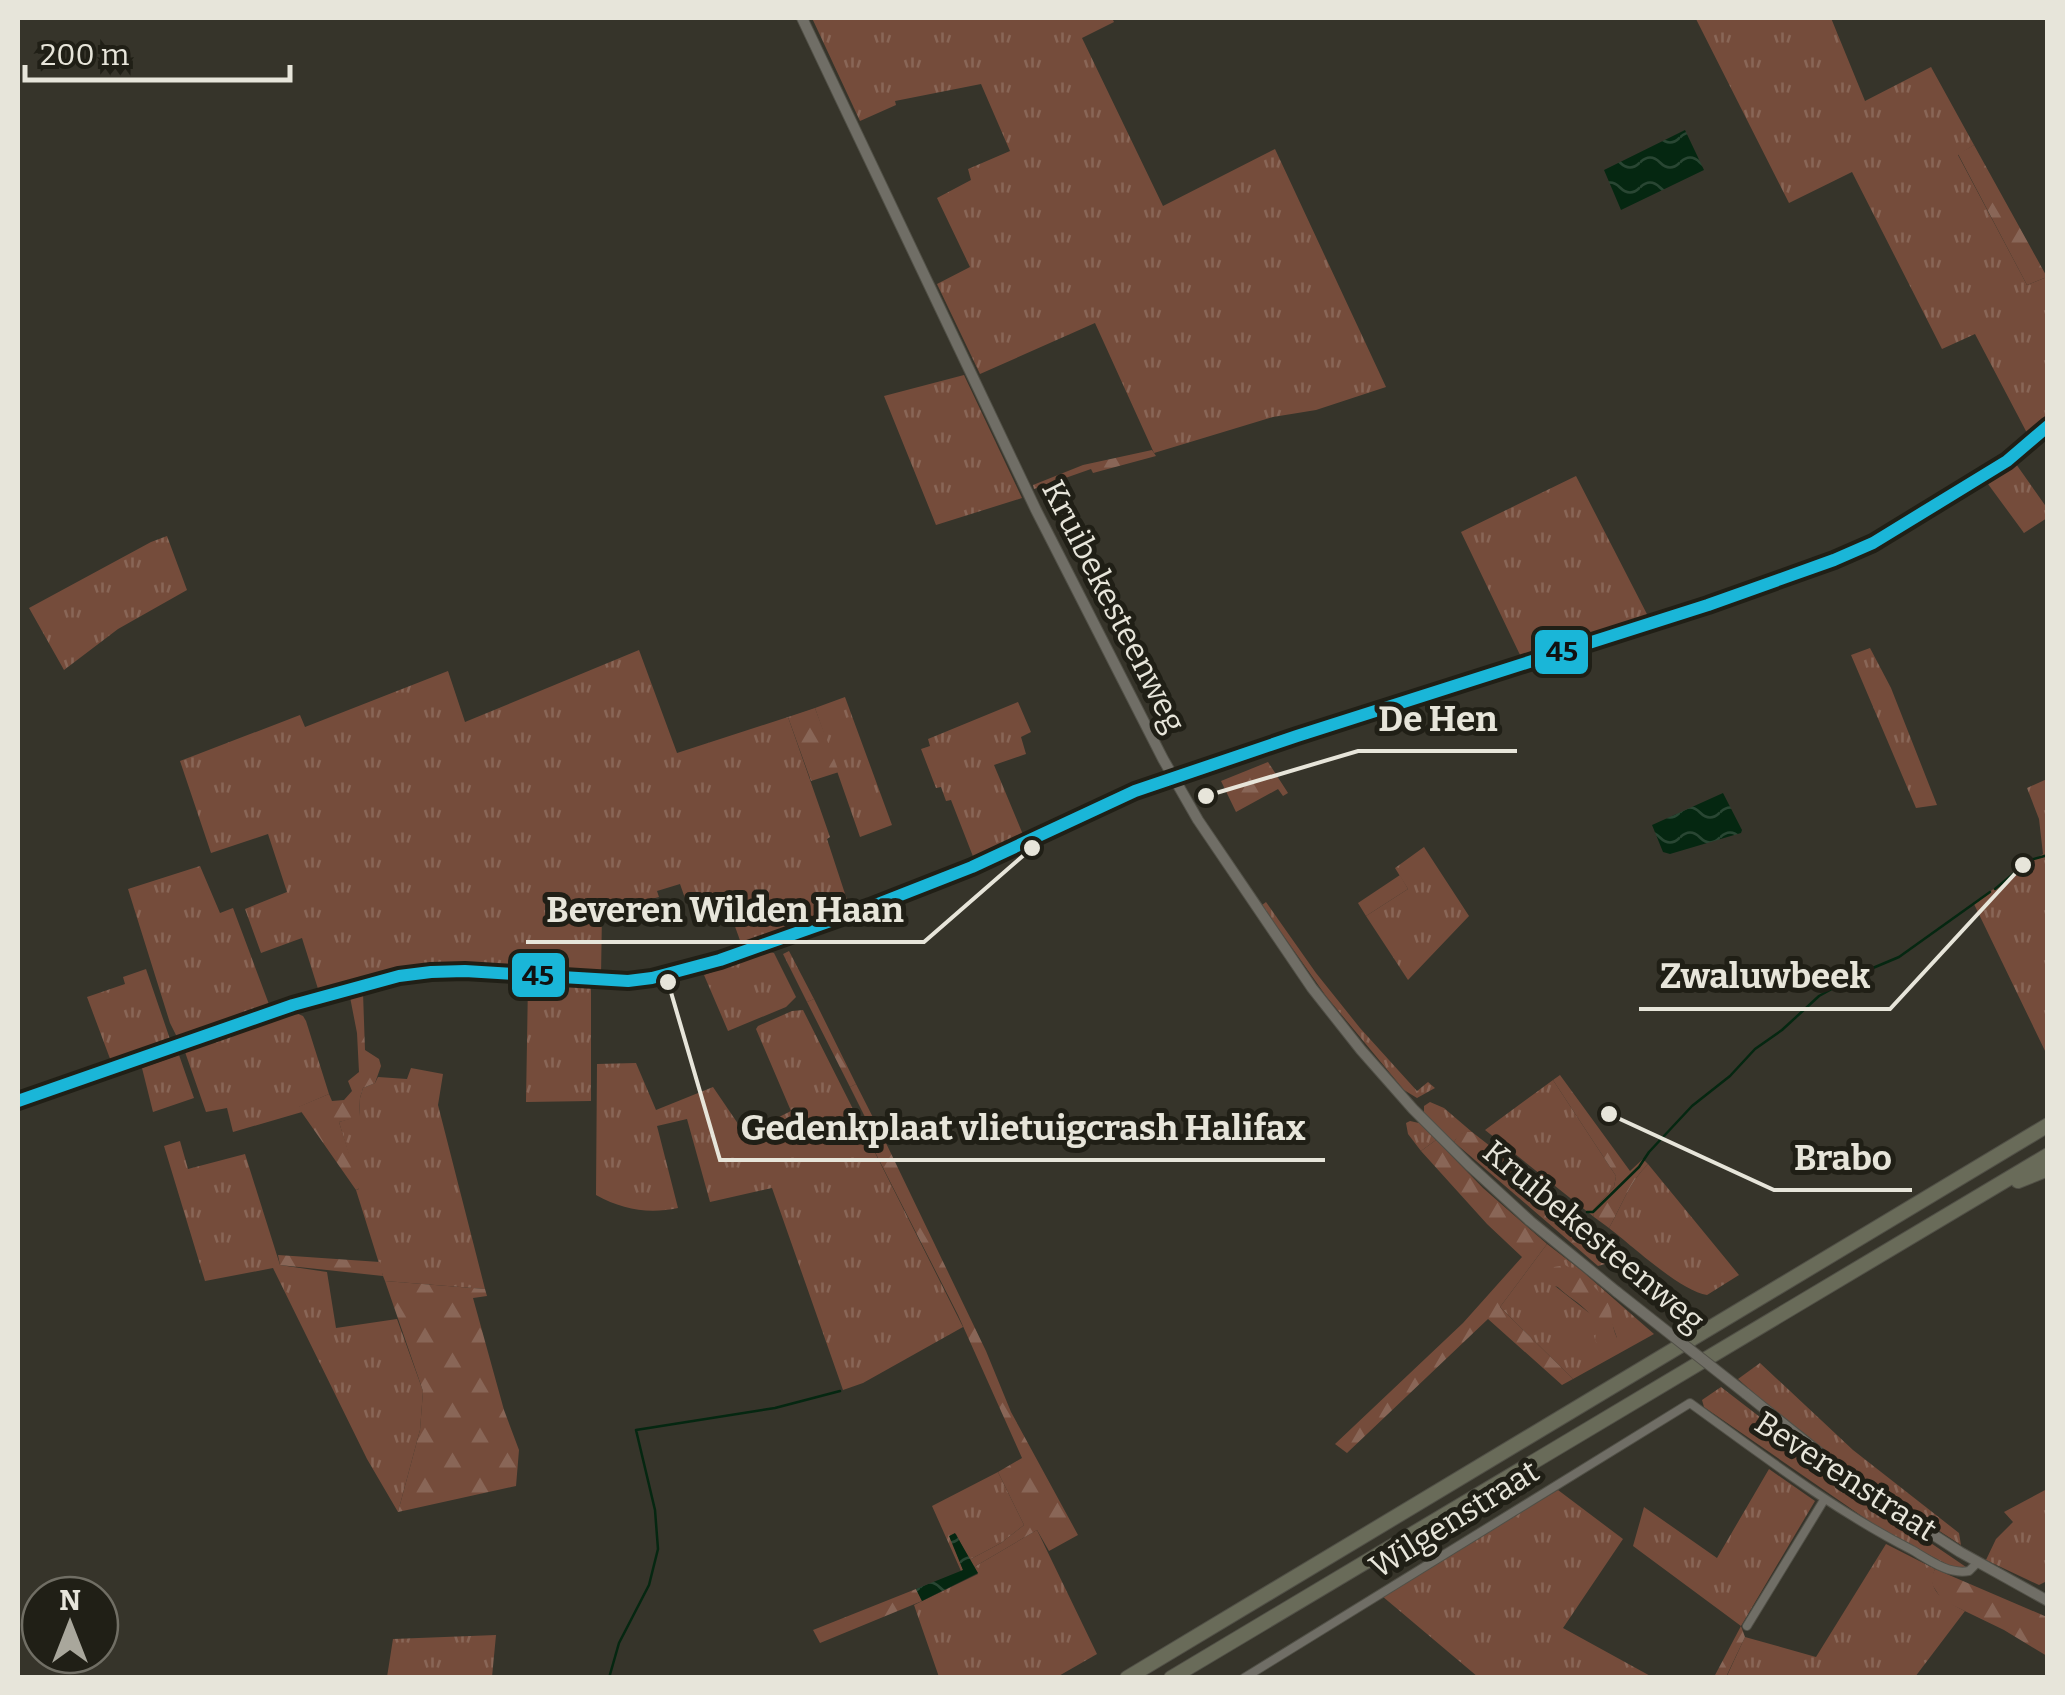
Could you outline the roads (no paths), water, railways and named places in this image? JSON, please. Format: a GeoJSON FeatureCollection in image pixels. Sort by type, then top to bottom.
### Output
{"type":"FeatureCollection","features":[{"type":"Feature","properties":{"kind":"highway"},"geometry":{"type":"LineString","coordinates":[[1127,1678],[2048,1125]]}},
{"type":"Feature","properties":{"kind":"highway"},"geometry":{"type":"LineString","coordinates":[[1171,1678],[2048,1155]]}},
{"type":"Feature","properties":{"kind":"highway"},"geometry":{"type":"LineString","coordinates":[[1989,1191],[2048,1169]]}},
{"type":"Feature","properties":{"kind":"street","name":"Kruibekesteenweg"},"geometry":{"type":"LineString","coordinates":[[802,18],[1036,510],[1174,779],[1312,988],[1360,1050],[1470,1165],[1530,1221],[1745,1393]]}},
{"type":"Feature","properties":{"kind":"street"},"geometry":{"type":"LineString","coordinates":[[18,1101],[292,1005],[398,976],[465,971],[628,980],[706,964],[972,867],[1135,791],[1708,605],[1834,560],[1873,542],[2007,461],[2048,426]]}},
{"type":"Feature","properties":{"kind":"street","name":"Beverenstraat"},"geometry":{"type":"LineString","coordinates":[[1745,1393],[1873,1496],[2048,1601]]}},
{"type":"Feature","properties":{"kind":"street","name":"Beverenstraat"},"geometry":{"type":"LineString","coordinates":[[1690,1403],[1824,1500],[1886,1537],[1955,1571],[1969,1571],[1978,1562]]}},
{"type":"Feature","properties":{"kind":"street","name":"Wilgenstraat"},"geometry":{"type":"LineString","coordinates":[[1244,1678],[1690,1403]]}},
{"type":"Feature","properties":{"kind":"street"},"geometry":{"type":"LineString","coordinates":[[1746,1626],[1824,1500]]}},
{"type":"Feature","properties":{"kind":"water"},"geometry":{"type":"Polygon","coordinates":[[[1685,130],[1704,170],[1621,210],[1604,170],[1685,130]]]}},
{"type":"Feature","properties":{"kind":"water"},"geometry":{"type":"Polygon","coordinates":[[[1723,793],[1741,833],[1670,854],[1663,852],[1652,825],[1723,793]]]}},
{"type":"Feature","properties":{"kind":"water"},"geometry":{"type":"Polygon","coordinates":[[[955,1533],[978,1573],[922,1601],[916,1589],[963,1570],[949,1536],[955,1533]]]}},
{"type":"Feature","properties":{"kind":"waterway"},"geometry":{"type":"LineString","coordinates":[[1995,889],[2030,860],[2048,855]]}},
{"type":"Feature","properties":{"kind":"waterway"},"geometry":{"type":"LineString","coordinates":[[1587,1212],[1593,1212],[1639,1167],[1692,1106],[1819,996],[1899,957],[1990,892]]}},
{"type":"Feature","properties":{"kind":"waterway"},"geometry":{"type":"LineString","coordinates":[[609,1678],[619,1643],[649,1585],[658,1549],[655,1510],[636,1430],[775,1408],[840,1391]]}},
{"type":"Feature","properties":{"kind":"place","name":"De Hen"},"geometry":{"type":"Point","coordinates":[1206,796]}},
{"type":"Feature","properties":{"kind":"place","name":"Beveren Wilden Haan"},"geometry":{"type":"Point","coordinates":[1032,848]}},
{"type":"Feature","properties":{"kind":"place","name":"Zwaluwbeek"},"geometry":{"type":"Point","coordinates":[2023,865]}},
{"type":"Feature","properties":{"kind":"place","name":"Gedenkplaat vlietuigcrash Halifax"},"geometry":{"type":"Point","coordinates":[668,982]}},
{"type":"Feature","properties":{"kind":"place","name":"Brabo"},"geometry":{"type":"Point","coordinates":[1609,1114]}}]}
